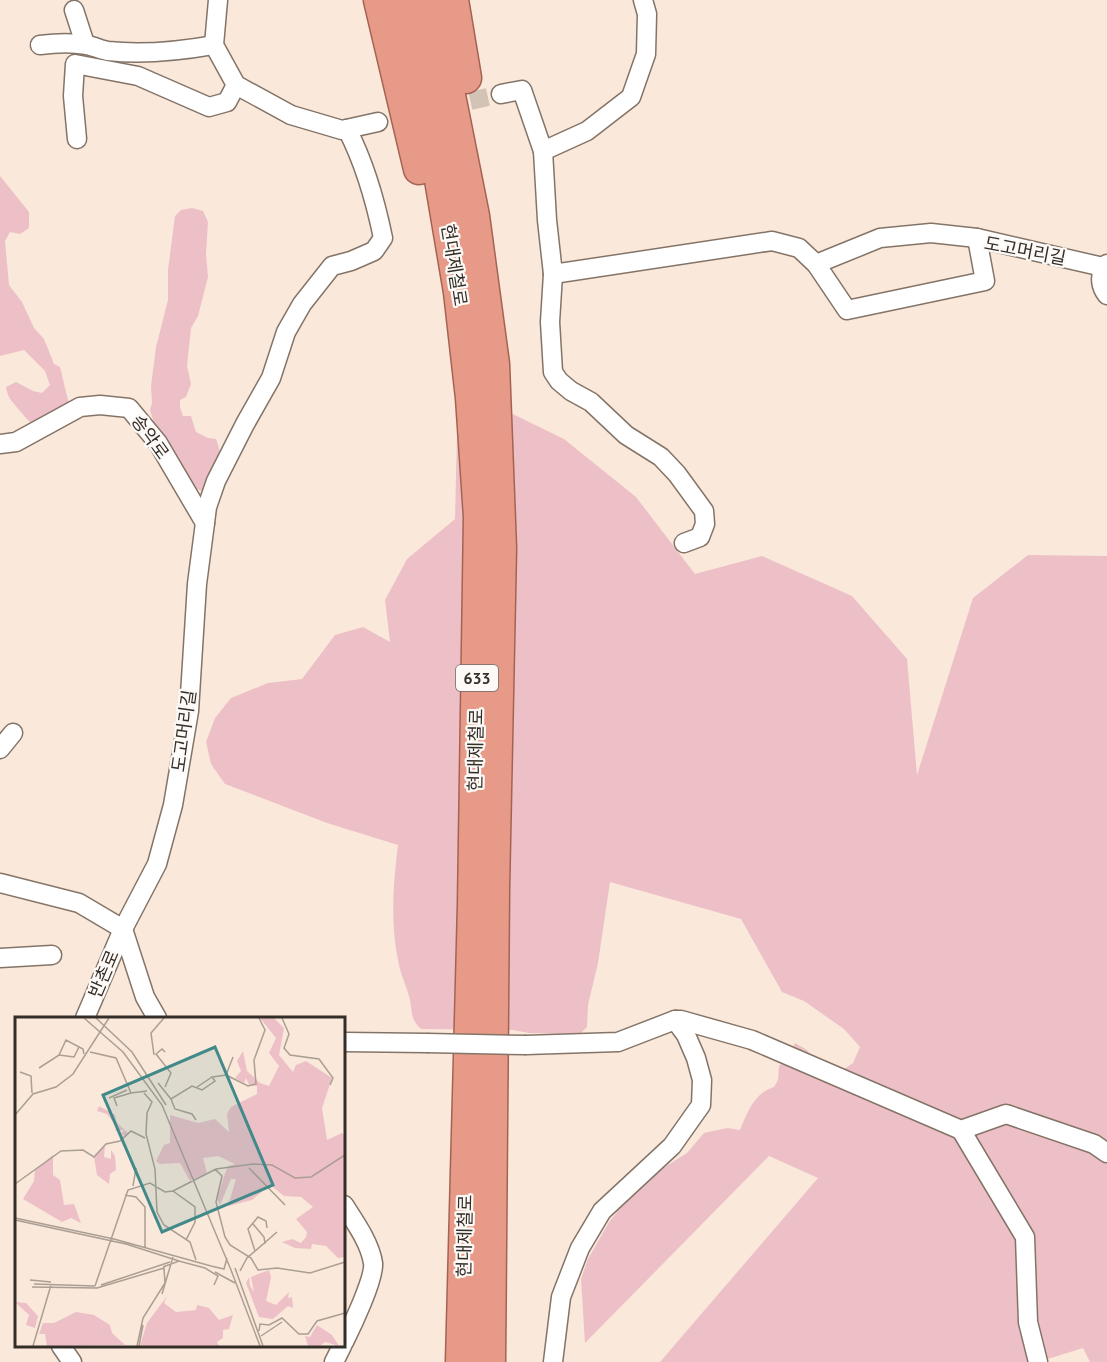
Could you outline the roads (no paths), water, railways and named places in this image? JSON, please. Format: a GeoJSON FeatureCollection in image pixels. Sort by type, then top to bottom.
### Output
{"type":"FeatureCollection","features":[{"type":"Feature","properties":{"kind":"highway"},"geometry":{"type":"LineString","coordinates":[[379,0],[405,104],[472,410]]}},
{"type":"Feature","properties":{"kind":"highway","name":"현대제철로"},"geometry":{"type":"LineString","coordinates":[[402,0],[429,114],[459,292],[472,410],[479,517],[473,905],[461,1362]]}},
{"type":"Feature","properties":{"kind":"highway","name":"현대제철로"},"geometry":{"type":"LineString","coordinates":[[431,0],[474,216],[494,364],[501,548],[494,889],[490,1362]]}},
{"type":"Feature","properties":{"kind":"highway"},"geometry":{"type":"LineString","coordinates":[[453,0],[487,213],[494,364]]}},
{"type":"Feature","properties":{"kind":"street"},"geometry":{"type":"LineString","coordinates":[[218,0],[214,45],[236,85],[291,114],[342,130],[378,122]]}},
{"type":"Feature","properties":{"kind":"street"},"geometry":{"type":"LineString","coordinates":[[543,151],[587,131],[631,97],[646,54],[647,14],[643,0]]}},
{"type":"Feature","properties":{"kind":"street"},"geometry":{"type":"LineString","coordinates":[[74,10],[85,44]]}},
{"type":"Feature","properties":{"kind":"street"},"geometry":{"type":"LineString","coordinates":[[40,45],[57,42],[85,44],[107,51],[149,52],[183,51],[214,45]]}},
{"type":"Feature","properties":{"kind":"street"},"geometry":{"type":"LineString","coordinates":[[76,139],[73,96],[75,64],[138,76],[209,107],[227,102],[236,85]]}},
{"type":"Feature","properties":{"kind":"street"},"geometry":{"type":"LineString","coordinates":[[501,94],[522,90],[543,151],[553,274],[550,322],[552,372],[571,391],[591,402],[626,435],[661,457],[677,474],[704,511],[705,524],[700,537],[684,543]]}},
{"type":"Feature","properties":{"kind":"street","name":"도고머리길"},"geometry":{"type":"LineString","coordinates":[[123,929],[157,864],[173,805],[189,711],[197,584],[207,507],[216,481],[271,378],[286,332],[302,304],[332,266],[374,251],[383,238],[371,185],[347,129]]}},
{"type":"Feature","properties":{"kind":"street"},"geometry":{"type":"LineString","coordinates":[[553,274],[772,241],[799,248],[816,264],[880,238],[931,233],[977,238]]}},
{"type":"Feature","properties":{"kind":"street","name":"도고머리길"},"geometry":{"type":"LineString","coordinates":[[816,264],[848,310],[985,281],[977,238],[1105,266]]}},
{"type":"Feature","properties":{"kind":"street"},"geometry":{"type":"LineString","coordinates":[[1105,266],[1100,278],[1102,289],[1107,295]]}},
{"type":"Feature","properties":{"kind":"street","name":"송악로"},"geometry":{"type":"LineString","coordinates":[[0,444],[16,442],[80,407],[100,405],[129,408],[158,443],[205,523]]}},
{"type":"Feature","properties":{"kind":"street"},"geometry":{"type":"LineString","coordinates":[[0,749],[13,734]]}},
{"type":"Feature","properties":{"kind":"street"},"geometry":{"type":"LineString","coordinates":[[0,883],[79,903],[123,929],[145,997],[156,1017]]}},
{"type":"Feature","properties":{"kind":"street","name":"반촌로"},"geometry":{"type":"LineString","coordinates":[[85,1017],[123,929]]}},
{"type":"Feature","properties":{"kind":"street"},"geometry":{"type":"LineString","coordinates":[[0,958],[52,955]]}},
{"type":"Feature","properties":{"kind":"street"},"geometry":{"type":"LineString","coordinates":[[345,1042],[526,1046],[618,1042],[675,1020],[752,1040],[961,1130],[1025,1237],[1028,1322],[1038,1362]]}},
{"type":"Feature","properties":{"kind":"street"},"geometry":{"type":"LineString","coordinates":[[553,1362],[561,1297],[580,1248],[596,1220],[602,1211],[672,1146],[701,1105],[702,1080],[696,1058],[686,1035],[675,1020]]}},
{"type":"Feature","properties":{"kind":"street"},"geometry":{"type":"LineString","coordinates":[[961,1130],[1006,1114],[1094,1144],[1107,1152]]}},
{"type":"Feature","properties":{"kind":"street"},"geometry":{"type":"LineString","coordinates":[[345,1207],[365,1240],[374,1265],[360,1309],[345,1340]]}},
{"type":"Feature","properties":{"kind":"street"},"geometry":{"type":"LineString","coordinates":[[62,1347],[72,1362]]}},
{"type":"Feature","properties":{"kind":"street"},"geometry":{"type":"LineString","coordinates":[[334,1362],[342,1347]]}},
{"type":"Feature","properties":{"kind":"tunnel"},"geometry":{"type":"LineString","coordinates":[[444,107],[501,94]]}}]}
